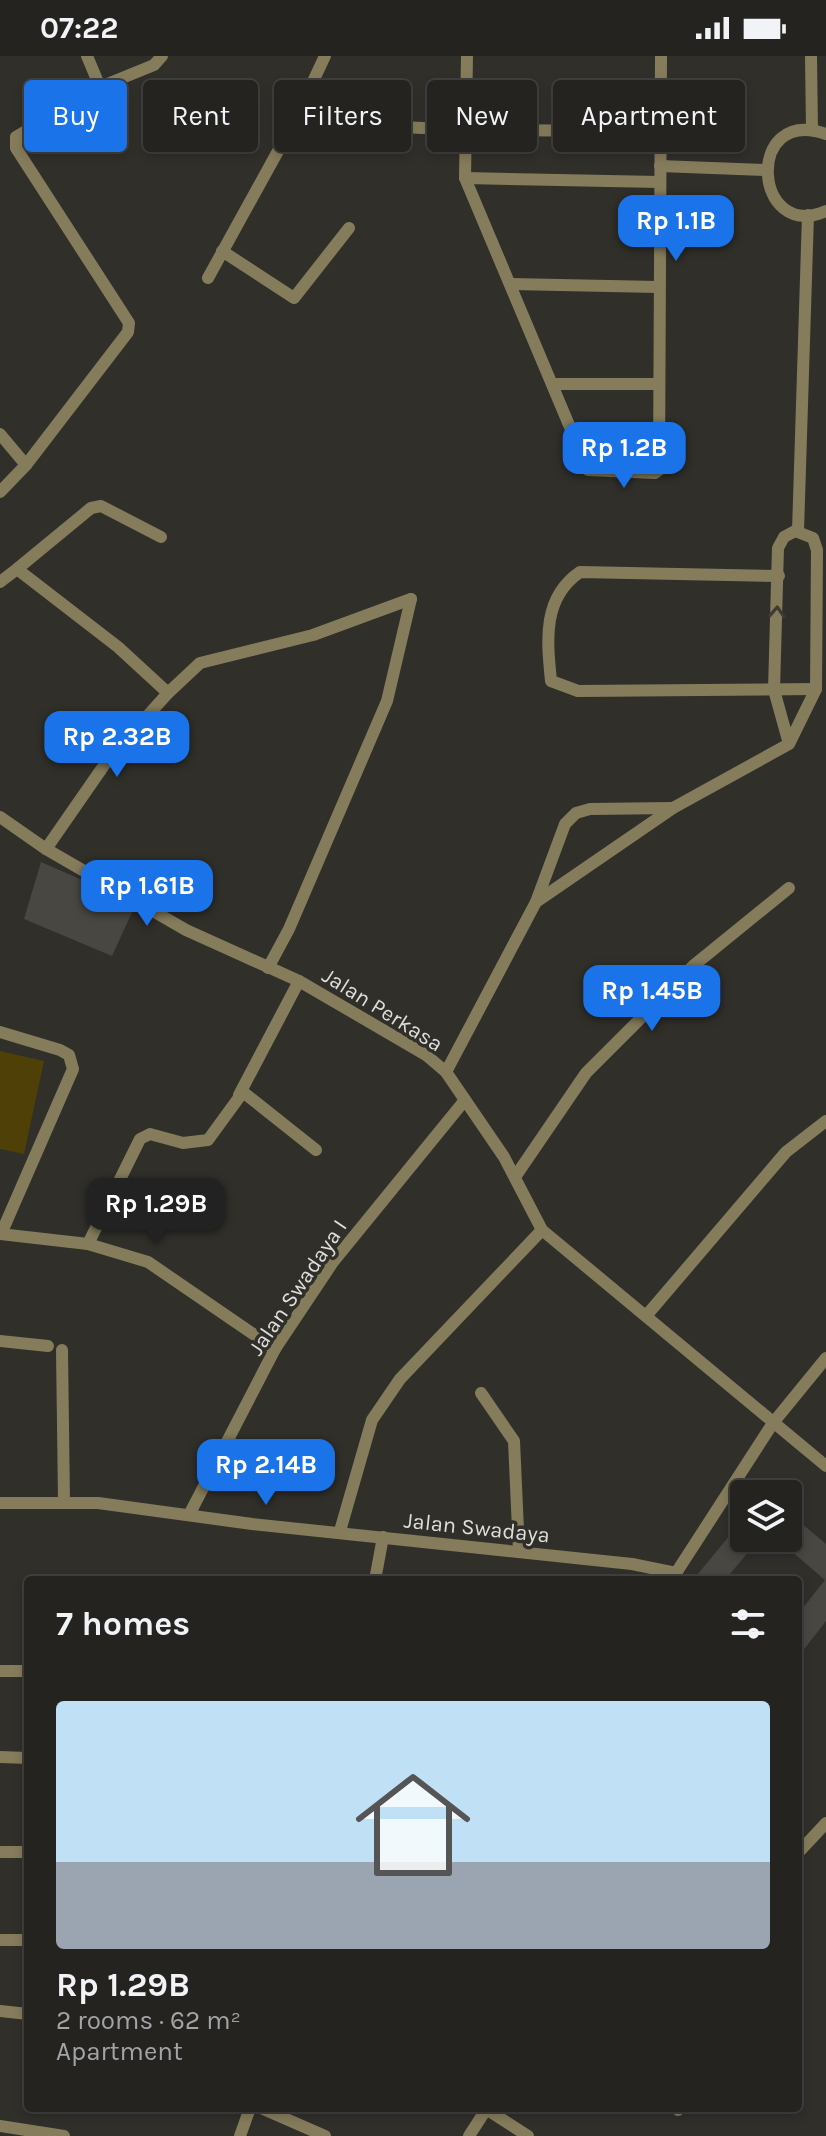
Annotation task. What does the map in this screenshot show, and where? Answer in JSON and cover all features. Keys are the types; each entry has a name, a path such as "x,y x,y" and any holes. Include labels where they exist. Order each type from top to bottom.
{"street":[{"path":"87,56 97,80"},
{"path":"117,80 154,65 162,56"},
{"path":"314,80 325,56"},
{"path":"467,56 467,80"},
{"path":"661,56 661,80"},
{"path":"811,56 812,130"},
{"path":"826,134 812,130 790,134 773,149 766,170 773,196 782,206 808,215 826,211"},
{"path":"0,492 26,465 128,332 127,316 15,142 16,137 24,132"},
{"path":"208,278 277,152"},
{"path":"466,152 465,178 590,472 655,473 659,470 660,152"},
{"path":"660,166 766,170"},
{"path":"465,178 659,182"},
{"path":"798,531 808,215"},
{"path":"222,251 294,298 349,228"},
{"path":"511,284 658,287"},
{"path":"553,384 657,384"},
{"path":"0,434 26,465"},
{"path":"0,582 91,508 101,506 161,537"},
{"path":"536,902 673,808 789,744 816,689 817,550 813,538 798,531 789,533 780,542 774,690 789,744"},
{"path":"17,569 118,647 168,693"},
{"path":"779,576 580,572 558,595 546,630 551,681 560,687 578,691 816,689"},
{"path":"46,849 107,761 168,693 200,663 313,635 411,599 387,701 289,929 268,968"},
{"path":"446,1072 536,902 565,824 576,813 590,809 673,808"},
{"name":"Jalan Perkasa","path":"0,817 46,849 186,930 299,981 395,1035 446,1072 515,1177 542,1230 826,1466"},
{"path":"515,1177 586,1073 693,966 789,888"},
{"path":"88,1244 140,1139 150,1134 183,1143 208,1140 237,1098 299,981"},
{"path":"0,1032 60,1050 69,1055 73,1069 0,1234 88,1244 148,1262 168,1272 275,1349"},
{"path":"237,1098 243,1092 316,1150"},
{"name":"Jalan Swadaya I","path":"189,1515 275,1349 333,1262 465,1100"},
{"path":"646,1316 786,1152 826,1121"},
{"path":"340,1531 372,1420 400,1379 542,1230"},
{"path":"0,1341 48,1346"},
{"path":"62,1350 64,1501"},
{"path":"773,1423 826,1358"},
{"path":"481,1393 514,1441 519,1552"},
{"name":"Jalan Swadaya","path":"0,1503 64,1501 632,1564 676,1573 773,1423"},
{"path":"376,1576 383,1537"},
{"path":"0,1671 24,1671"},
{"path":"0,1757 24,1758"},
{"path":"802,1849 826,1823"},
{"path":"0,1852 24,1852"},
{"path":"0,1940 24,1940"},
{"path":"0,2011 24,2014"},
{"path":"240,2136 249,2112"},
{"path":"270,2112 325,2136"},
{"path":"469,2136 484,2112"},
{"path":"493,2112 528,2136"},
{"path":"0,2126 64,2136"}],"shaded area":[{"path":"0,1051 44,1061 24,1154 0,1149"}],"building":[{"path":"41,862 80,879 133,910 112,956 24,919"},
{"path":"802,1524 826,1544 826,1621 802,1652 802,1609 825,1580 792,1552 802,1552"},
{"path":"730,1535 730,1552 748,1552 728,1576 696,1576"}]}
